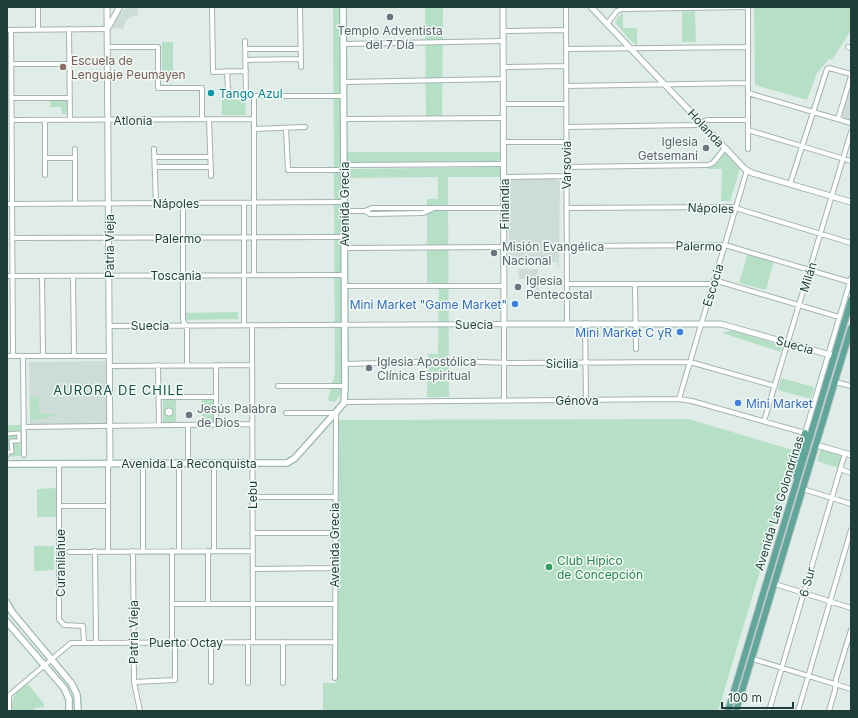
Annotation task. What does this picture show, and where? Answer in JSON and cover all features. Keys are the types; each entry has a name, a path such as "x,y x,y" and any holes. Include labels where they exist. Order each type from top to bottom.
{"main road":[{"name":"Avenida Grecia","path":"343,7 345,402"},
{"name":"Avenida Las Golondrinas","path":"728,711 795,488 831,355 851,300"},
{"name":"Avenida Las Golondrinas","path":"736,711 851,328"},
{"path":"840,367 831,355 844,351"},
{"name":"Avenida La Reconquista","path":"7,464 287,463 293,460 345,402"},
{"path":"795,488 798,461 805,433"},
{"path":"7,603 12,612 74,688 78,698 78,711"},
{"path":"7,622 66,691 69,699 69,711"},
{"path":"747,649 752,659"}],"street":[{"path":"38,7 38,30"},
{"path":"108,7 114,9 120,8"},
{"name":"Patria Vieja","path":"108,7 110,464"},
{"path":"212,7 213,72 246,71"},
{"path":"300,7 301,67"},
{"name":"Finlandia","path":"503,7 504,400"},
{"name":"Varsovia","path":"566,7 567,324"},
{"name":"Holanda","path":"591,7 747,170 851,202"},
{"path":"607,24 620,9 746,7 748,47 748,149"},
{"name":"Patria Vieja","path":"108,29 112,18 120,8"},
{"path":"69,29 70,120"},
{"path":"13,356 12,204 9,136 12,120 10,101 11,64 9,30 108,29"},
{"path":"503,31 566,30"},
{"path":"245,41 246,96 344,96"},
{"path":"343,44 503,41"},
{"path":"108,47 158,47 158,88 202,88 202,119"},
{"path":"566,48 748,47"},
{"path":"246,49 300,49"},
{"path":"246,60 301,60"},
{"path":"11,64 70,64"},
{"path":"503,67 566,66"},
{"path":"790,184 828,68 851,75 838,119"},
{"path":"227,71 228,90"},
{"path":"344,82 503,79"},
{"path":"566,86 656,86 664,84 748,83"},
{"path":"748,93 851,123"},
{"path":"254,96 254,275"},
{"path":"10,101 70,98"},
{"path":"503,104 566,104"},
{"path":"344,119 503,118"},
{"path":"209,119 211,176"},
{"name":"Atlonia","path":"12,120 254,119"},
{"path":"45,120 45,176"},
{"path":"566,127 702,124 708,120 748,120"},
{"path":"254,129 286,129 305,127"},
{"path":"286,129 287,168 289,170 344,167 503,164"},
{"path":"748,130 851,161"},
{"name":"Milán","path":"764,421 851,132"},
{"path":"503,142 566,142"},
{"path":"566,166 708,165 713,163 725,148"},
{"path":"74,203 75,149"},
{"path":"154,149 156,167 156,203"},
{"path":"155,157 210,157"},
{"path":"45,158 75,158"},
{"path":"156,167 211,167"},
{"name":"Escocia","path":"679,399 747,170"},
{"path":"504,177 566,176"},
{"path":"244,202 244,324"},
{"name":"Nápoles","path":"7,204 344,202"},
{"path":"183,203 183,275 185,325 187,329 187,365"},
{"path":"344,211 365,211 372,208 504,208"},
{"name":"Nápoles","path":"566,208 736,208 851,242"},
{"name":"Palermo","path":"12,238 344,237"},
{"name":"Palermo","path":"566,246 725,245 850,280"},
{"path":"345,248 504,247"},
{"name":"Toscania","path":"7,276 345,275"},
{"path":"42,276 43,356"},
{"path":"73,276 74,356"},
{"name":"Avenida Las Golondrinas","path":"805,433 831,355 839,317 850,280"},
{"path":"566,284 714,282 839,317"},
{"path":"635,284 636,349"},
{"path":"345,286 504,286"},
{"path":"585,323 586,400"},
{"name":"Suecia","path":"110,326 244,324 702,323 729,325 831,355"},
{"name":"Lebu","path":"252,324 253,642"},
{"path":"7,356 110,356"},
{"path":"23,356 24,455"},
{"name":"Sicilia","path":"345,364 448,361 586,363 690,362 775,386"},
{"path":"110,366 252,364"},
{"path":"158,365 159,426"},
{"path":"216,365 216,425"},
{"path":"835,382 851,386"},
{"path":"278,386 345,386"},
{"path":"159,398 216,397"},
{"name":"Génova","path":"345,402 679,399 692,401 805,433"},
{"path":"286,413 336,412"},
{"name":"Avenida Grecia","path":"335,678 334,497 336,412"},
{"path":"24,427 252,424"},
{"path":"188,425 188,463"},
{"path":"7,434 18,433 19,441 11,441 12,452 8,452 7,456"},
{"path":"816,445 849,453"},
{"name":"6 Sur","path":"769,711 840,469 849,453"},
{"path":"179,463 179,551"},
{"path":"214,463 214,551"},
{"name":"Curanilahue","path":"59,464 59,619 65,626 83,626 84,642"},
{"path":"108,551 108,468 110,464"},
{"path":"143,464 143,551"},
{"path":"840,469 851,473"},
{"path":"803,489 851,504"},
{"path":"252,497 334,497"},
{"path":"60,506 108,506"},
{"path":"798,711 851,530"},
{"path":"253,533 334,533"},
{"name":"Patria Vieja","path":"133,551 134,682 140,711"},
{"path":"134,682 175,680 172,604 172,551"},
{"path":"208,551 208,604"},
{"path":"69,552 253,551"},
{"path":"95,552 96,642"},
{"path":"253,568 334,568"},
{"path":"775,584 851,608"},
{"path":"172,604 334,604"},
{"path":"829,711 835,684 851,630"},
{"path":"211,682 212,642"},
{"path":"248,642 248,683"},
{"path":"283,642 283,682"},
{"name":"Puerto Octay","path":"8,709 8,696 69,643 334,642"},
{"path":"752,659 851,689"}],"shaded area":[{"path":"128,7 138,7 138,15 130,17 126,21 123,29 111,28 117,15"},
{"path":"849,89 851,90 851,120 841,117"},
{"path":"557,179 560,181 559,266 557,266 557,262 529,262 529,266 509,266 509,180"},
{"path":"518,269 538,269 539,292 531,292 531,279 519,279"},
{"path":"109,361 109,424 30,426 29,362"}],"green space":[{"path":"333,7 339,7 342,377 340,395 335,402 329,401 328,398 335,374"},
{"path":"754,7 851,7 851,30 832,60 829,59 817,73 807,100 755,85"},
{"path":"425,8 443,8 442,116 426,116"},
{"path":"695,11 696,42 682,42 682,12"},
{"path":"621,14 623,14 623,28 637,28 637,46 615,22"},
{"path":"162,42 173,42 173,79 162,79"},
{"path":"68,99 69,114 62,114 61,107 50,107 50,100"},
{"path":"222,99 245,99 246,115 222,115"},
{"path":"721,148 740,169 730,201 721,201 722,169 708,169 708,163"},
{"path":"347,152 501,152 500,158 496,162 352,162 347,160"},
{"path":"501,167 501,177 448,177 449,397 427,397 428,354 438,354 439,283 427,282 427,199 438,199 438,177 350,178 350,169"},
{"path":"748,253 774,261 766,290 739,283"},
{"path":"238,312 238,319 185,320 185,313"},
{"path":"732,330 782,346 781,352 722,333"},
{"path":"781,378 814,387 811,399 778,390"},
{"path":"30,397 39,397 39,412 42,412 42,414 54,414 54,416 30,421"},
{"path":"163,399 176,399 176,423 163,423"},
{"path":"202,399 215,400 214,422 202,422"},
{"name":"Club Hípico de Concepción","path":"689,419 796,451 718,711 323,711 323,683 337,683 336,420"},
{"path":"7,425 21,425 20,456 7,457"},
{"path":"821,449 842,456 838,468 817,461"},
{"path":"57,488 58,517 37,517 37,489"},
{"path":"34,546 54,546 54,570 34,571"},
{"path":"28,684 44,704 44,707 34,708 34,711 12,711 15,695"}],"place":[{"name":"Templo Adventista del 7 Día","path":"390,17"},
{"name":"Escuela de Lenguaje Peumayen","path":"63,67"},
{"name":"Tango Azul","path":"211,93"},
{"name":"Iglesia Getsemaní","path":"706,148"},
{"name":"Misión Evangélica Nacional","path":"494,253"},
{"name":"Iglesia Pentecostal","path":"518,287"},
{"name":"Mini Market \"Game Market\"","path":"515,304"},
{"name":"Mini Market C yR","path":"680,332"},
{"name":"Iglesia Apostólica Clínica Espiritual","path":"369,368"},
{"name":"Mini Market","path":"738,403"},
{"name":"Jesús Palabra de Dios","path":"189,415"},
{"name":"Club Hípico de Concepción","path":"549,567"}],"district":[{"name":"AURORA DE CHILE","path":"119,390"}]}
